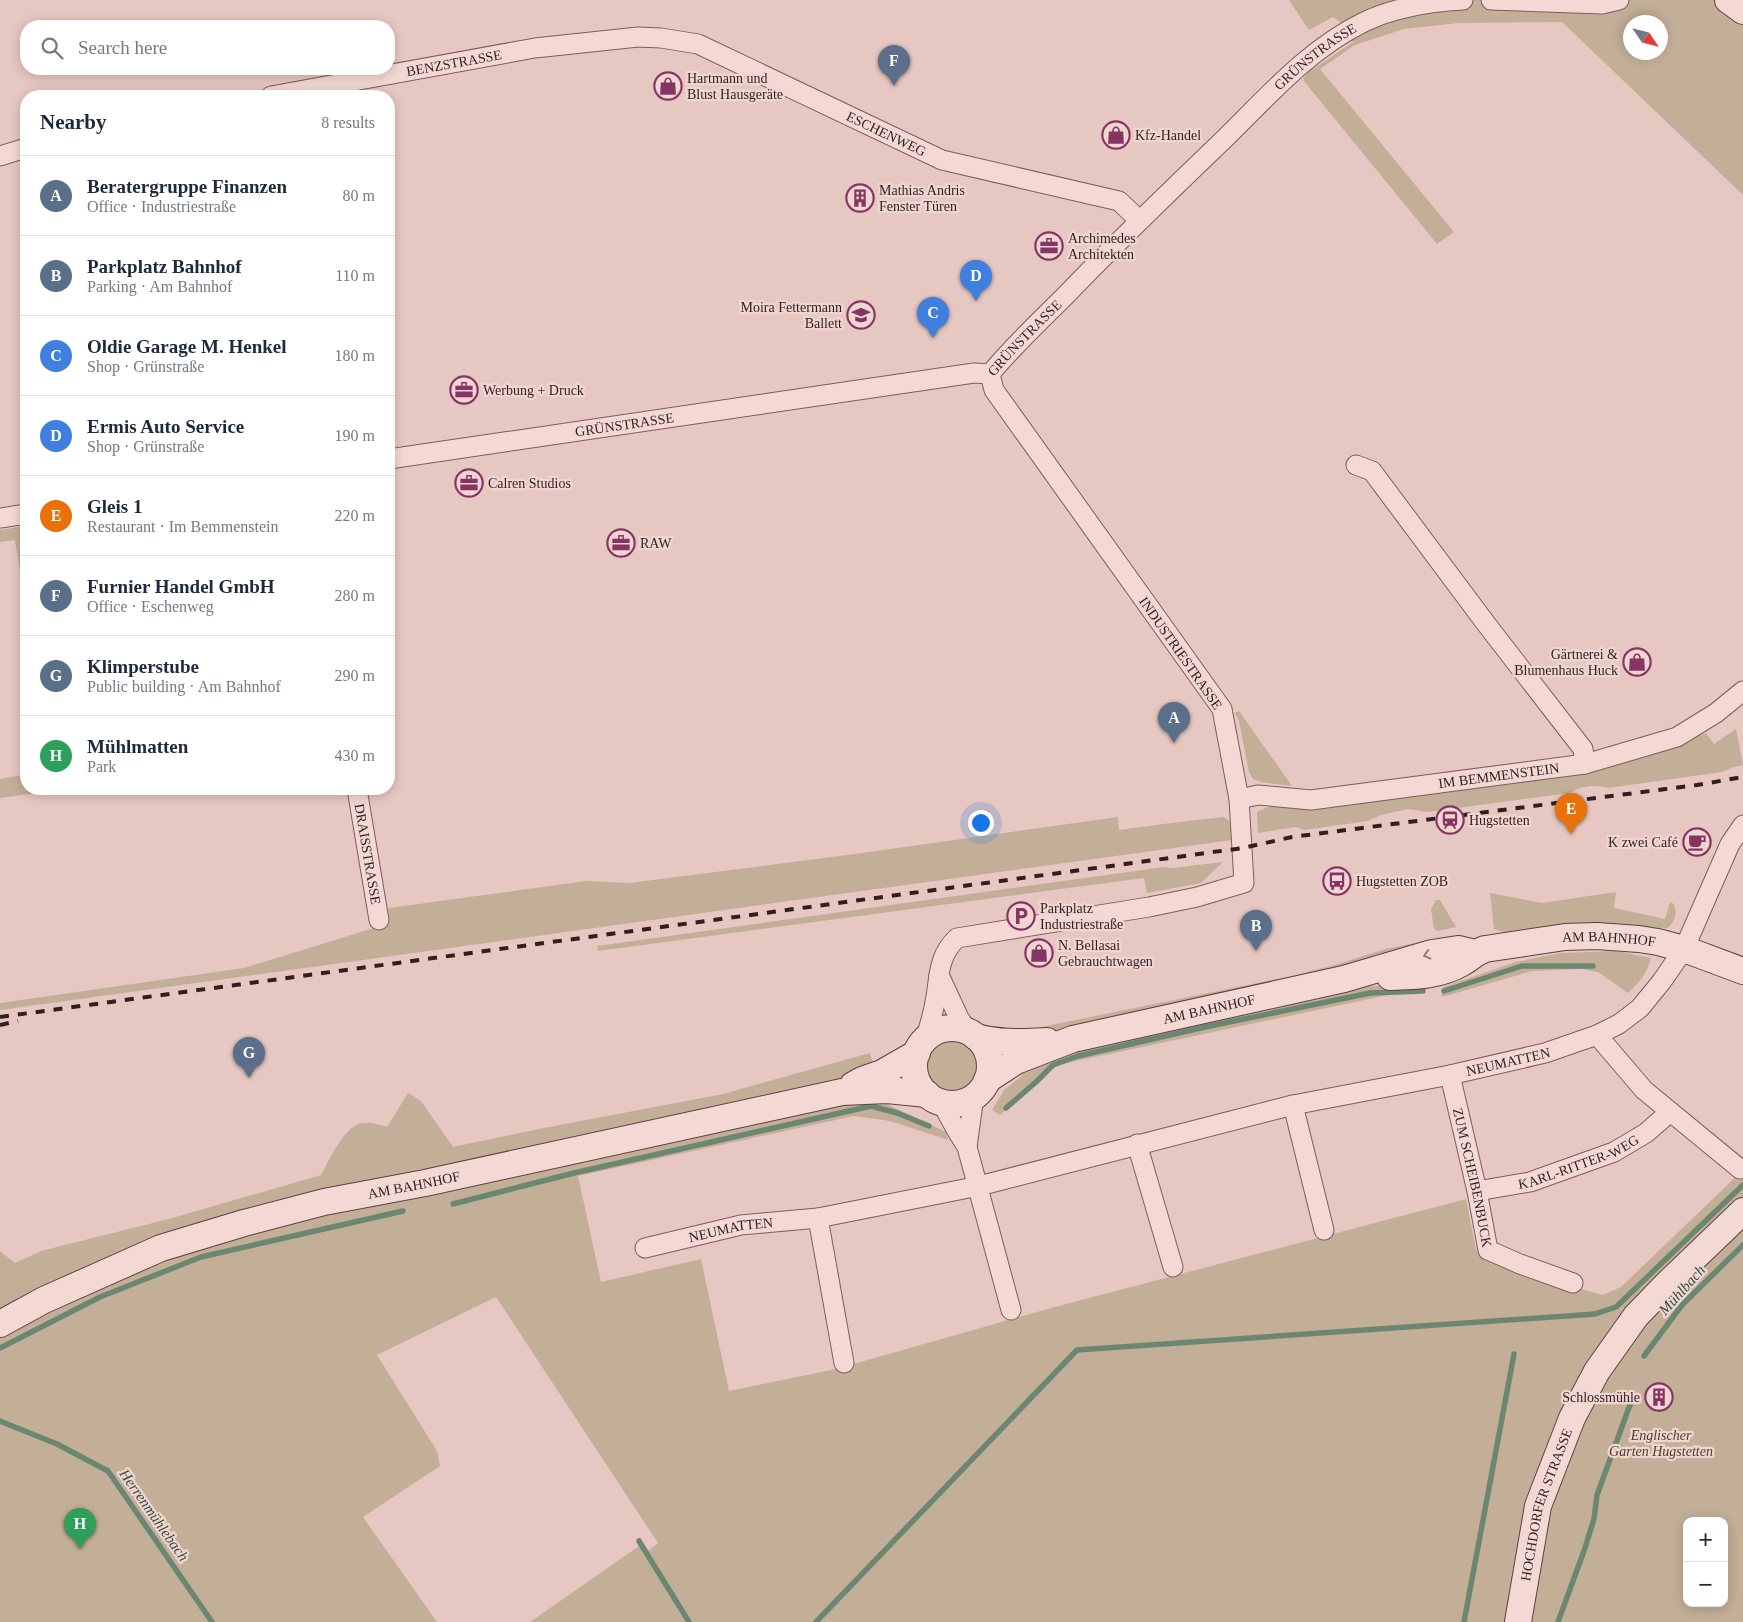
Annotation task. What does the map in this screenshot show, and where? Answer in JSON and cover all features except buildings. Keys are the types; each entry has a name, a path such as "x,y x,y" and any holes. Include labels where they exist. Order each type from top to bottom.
{"main road":[{"path":"1728,0 1743,11"},
{"name":"AM BAHNHOF","path":"842,1092 862,1080 882,1073 921,1047 935,1032 944,1029 958,1029 994,1042 1011,1043 1073,1039 1344,979 1436,973 1462,964 1475,952 1533,941 1564,937 1597,936 1639,939 1684,949 1743,971"},
{"path":"972,1034 984,1046 990,1067 980,1088"},
{"name":"AM BAHNHOF","path":"0,1324 44,1300 160,1248 244,1223 324,1202 425,1183 842,1092 887,1090 955,1103 962,1102 1016,1062 1073,1039"},
{"path":"921,1047 915,1061 915,1072 920,1085 934,1098"},
{"name":"HOCHDORFER STRASSE","path":"1518,1622 1538,1506 1572,1418 1592,1379 1636,1316 1743,1211"}],"street":[{"name":"GRÜNSTRASSE","path":"395,458 974,373 990,374 1139,220 1299,65 1332,40 1365,21 1402,8 1442,1 1463,0"},
{"path":"1491,0 1561,1 1602,4 1619,0"},
{"name":"ESCHENWEG","path":"638,37 661,38 698,44 942,160 1119,201 1139,220"},
{"name":"BENZSTRASSE","path":"395,73 535,48 638,37"},
{"name":"BENZSTRASSE","path":"303,90 386,75"},
{"path":"0,156 20,150"},
{"name":"INDUSTRIESTRASSE","path":"921,1047 931,1023 941,962 947,947 956,938 1149,907 1196,897 1244,883 1239,799 1222,709 994,390 990,374"},
{"path":"1356,466 1372,471 1493,633 1583,749 1585,764"},
{"path":"0,518 20,515"},
{"name":"IM BEMMENSTEIN","path":"1239,799 1258,795 1311,800 1585,764 1677,737 1716,713 1743,691"},
{"name":"DRAISSTRASSE","path":"358,795 379,920"},
{"path":"1684,949 1730,844 1743,825"},
{"name":"NEUMATTEN","path":"645,1248 741,1225 818,1218 979,1186 1293,1105 1450,1076 1545,1053 1597,1035 1619,1024 1640,1008 1684,949"},
{"path":"939,975 959,1018 972,1034"},
{"path":"1597,1035 1644,1090 1740,1169"},
{"name":"ZUM SCHEIBENBUCK","path":"1450,1076 1477,1191 1488,1250 1573,1283"},
{"path":"968,1147 980,1088"},
{"path":"934,1098 968,1147 1011,1310"},
{"path":"1293,1105 1324,1230"},
{"name":"KARL-RITTER-WEG","path":"1477,1191 1530,1182 1614,1152 1646,1133 1670,1112"},
{"path":"1137,1144 1173,1267"},
{"path":"818,1218 844,1363"}],"green space":[{"path":"1289,0 1743,0 1743,195 1562,22 1459,23 1404,29 1355,45 1320,69 1454,232 1437,244 1303,80 1307,73 1353,42 1342,24 1333,17 1309,30"},
{"path":"20,527 20,572 15,540 0,542 0,530"},
{"path":"1239,711 1292,786 1261,782 1253,779 1249,772 1239,721 1235,713"},
{"path":"1736,729 1743,765 1722,772 1608,788 1588,786 1569,793 1428,812 1408,809 1381,815 1368,821 1304,830 1296,827 1258,833 1257,812 1268,807 1289,807 1600,768 1642,758 1706,733 1714,744"},
{"path":"20,775 20,795 22,795 0,798 0,779"},
{"path":"1118,817 1119,830 1224,817 1232,823 1232,840 0,1010 0,1003 244,968 377,927 389,908 586,881 630,883"},
{"path":"1223,862 1201,883 1147,893 1144,878 598,951 597,946 1164,867 1172,868"},
{"path":"1616,892 1614,908 1665,919 1670,902 1674,904 1675,908 1676,914 1674,919 1668,928 1507,933 1494,929 1490,893 1542,903"},
{"path":"1436,900 1440,900 1456,927 1438,931 1434,929 1431,909"},
{"path":"1420,942 1425,949 1057,1034 1017,1032 1291,976 1385,949"},
{"path":"1616,951 1651,958 1642,977 1628,993 1598,972 1580,969 1532,971 1442,997 1441,990 1443,987 1516,962 1560,953"},
{"path":"1418,983 1432,984 1423,992 1393,994 1057,1065 1000,1115 992,1110 1004,1090 1022,1076 1022,1066 1070,1049 1360,987"},
{"path":"951,1038 962,1040 975,1051 980,1067 978,1078 967,1091 951,1096 940,1094 927,1083 922,1067 924,1056 935,1043"},
{"name":"Englischer Garten Hugstetten","path":"870,1053 881,1096 885,1103 946,1132 948,1140 890,1121 854,1116 578,1176 601,1282 701,1259 729,1391 836,1369 1051,1308 1466,1199 1476,1250 1564,1284 1603,1295 1621,1287 1743,1170 1743,1622 530,1622 642,1544 648,1551 658,1543 496,1297 377,1355 437,1451 440,1466 363,1517 437,1622 0,1622 0,1251 15,1263 41,1251 169,1219 321,1175 345,1134 356,1125 363,1123 387,1127 408,1093 421,1101 453,1147 723,1094"}],"waterway":[{"path":"1444,991 1522,966 1593,966"},
{"path":"1006,1108 1053,1065 1078,1056 1205,1027 1370,993 1423,991"},
{"path":"453,1204 574,1173 871,1106 897,1113 929,1126"},
{"path":"816,1622 1077,1350 1595,1314 1616,1307 1743,1185"},
{"path":"0,1348 100,1297 201,1257 403,1211"},
{"name":"Mühlbach","path":"1644,1356 1682,1305 1743,1245"},
{"path":"1464,1622 1514,1354"},
{"path":"1558,1622 1594,1519 1597,1495 1631,1402"},
{"name":"Herrenmühlebach","path":"0,1421 57,1444 108,1471 212,1622"},
{"path":"639,1541 689,1622"}],"railway":[{"path":"0,1017 1243,848 1292,837 1697,785 1743,777"},
{"path":"0,1025 18,1021"}],"place":[{"name":"Hartmann und Blust Hausgeräte","path":"668,86"},
{"name":"Furnier Handel GmbH","path":"894,86"},
{"name":"Kfz-Handel","path":"1116,135"},
{"name":"Mathias Andris Fenster Türen","path":"860,198"},
{"name":"Archimedes Architekten","path":"1049,246"},
{"name":"Ermis Auto Service","path":"976,301"},
{"name":"Moira Fettermann Ballett","path":"861,315"},
{"name":"Oldie Garage M. Henkel","path":"933,338"},
{"name":"Werbung + Druck","path":"464,390"},
{"name":"Calren Studios","path":"469,483"},
{"name":"RAW","path":"621,543"},
{"name":"Gärtnerei & Blumenhaus Huck","path":"1637,662"},
{"name":"Beratergruppe Finanzen","path":"1174,743"},
{"name":"Hugstetten","path":"1450,820"},
{"name":"Gleis 1","path":"1571,834"},
{"name":"K zwei Café","path":"1697,842"},
{"name":"Hugstetten ZOB","path":"1337,881"},
{"name":"Parkplatz Industriestraße","path":"1021,916"},
{"name":"Parkplatz Bahnhof","path":"1256,951"},
{"name":"N. Bellasai Gebrauchtwagen","path":"1039,953"},
{"name":"Klimperstube","path":"249,1078"},
{"name":"Schlossmühle","path":"1659,1397"},
{"name":"Mühlmatten","path":"80,1549"}]}
